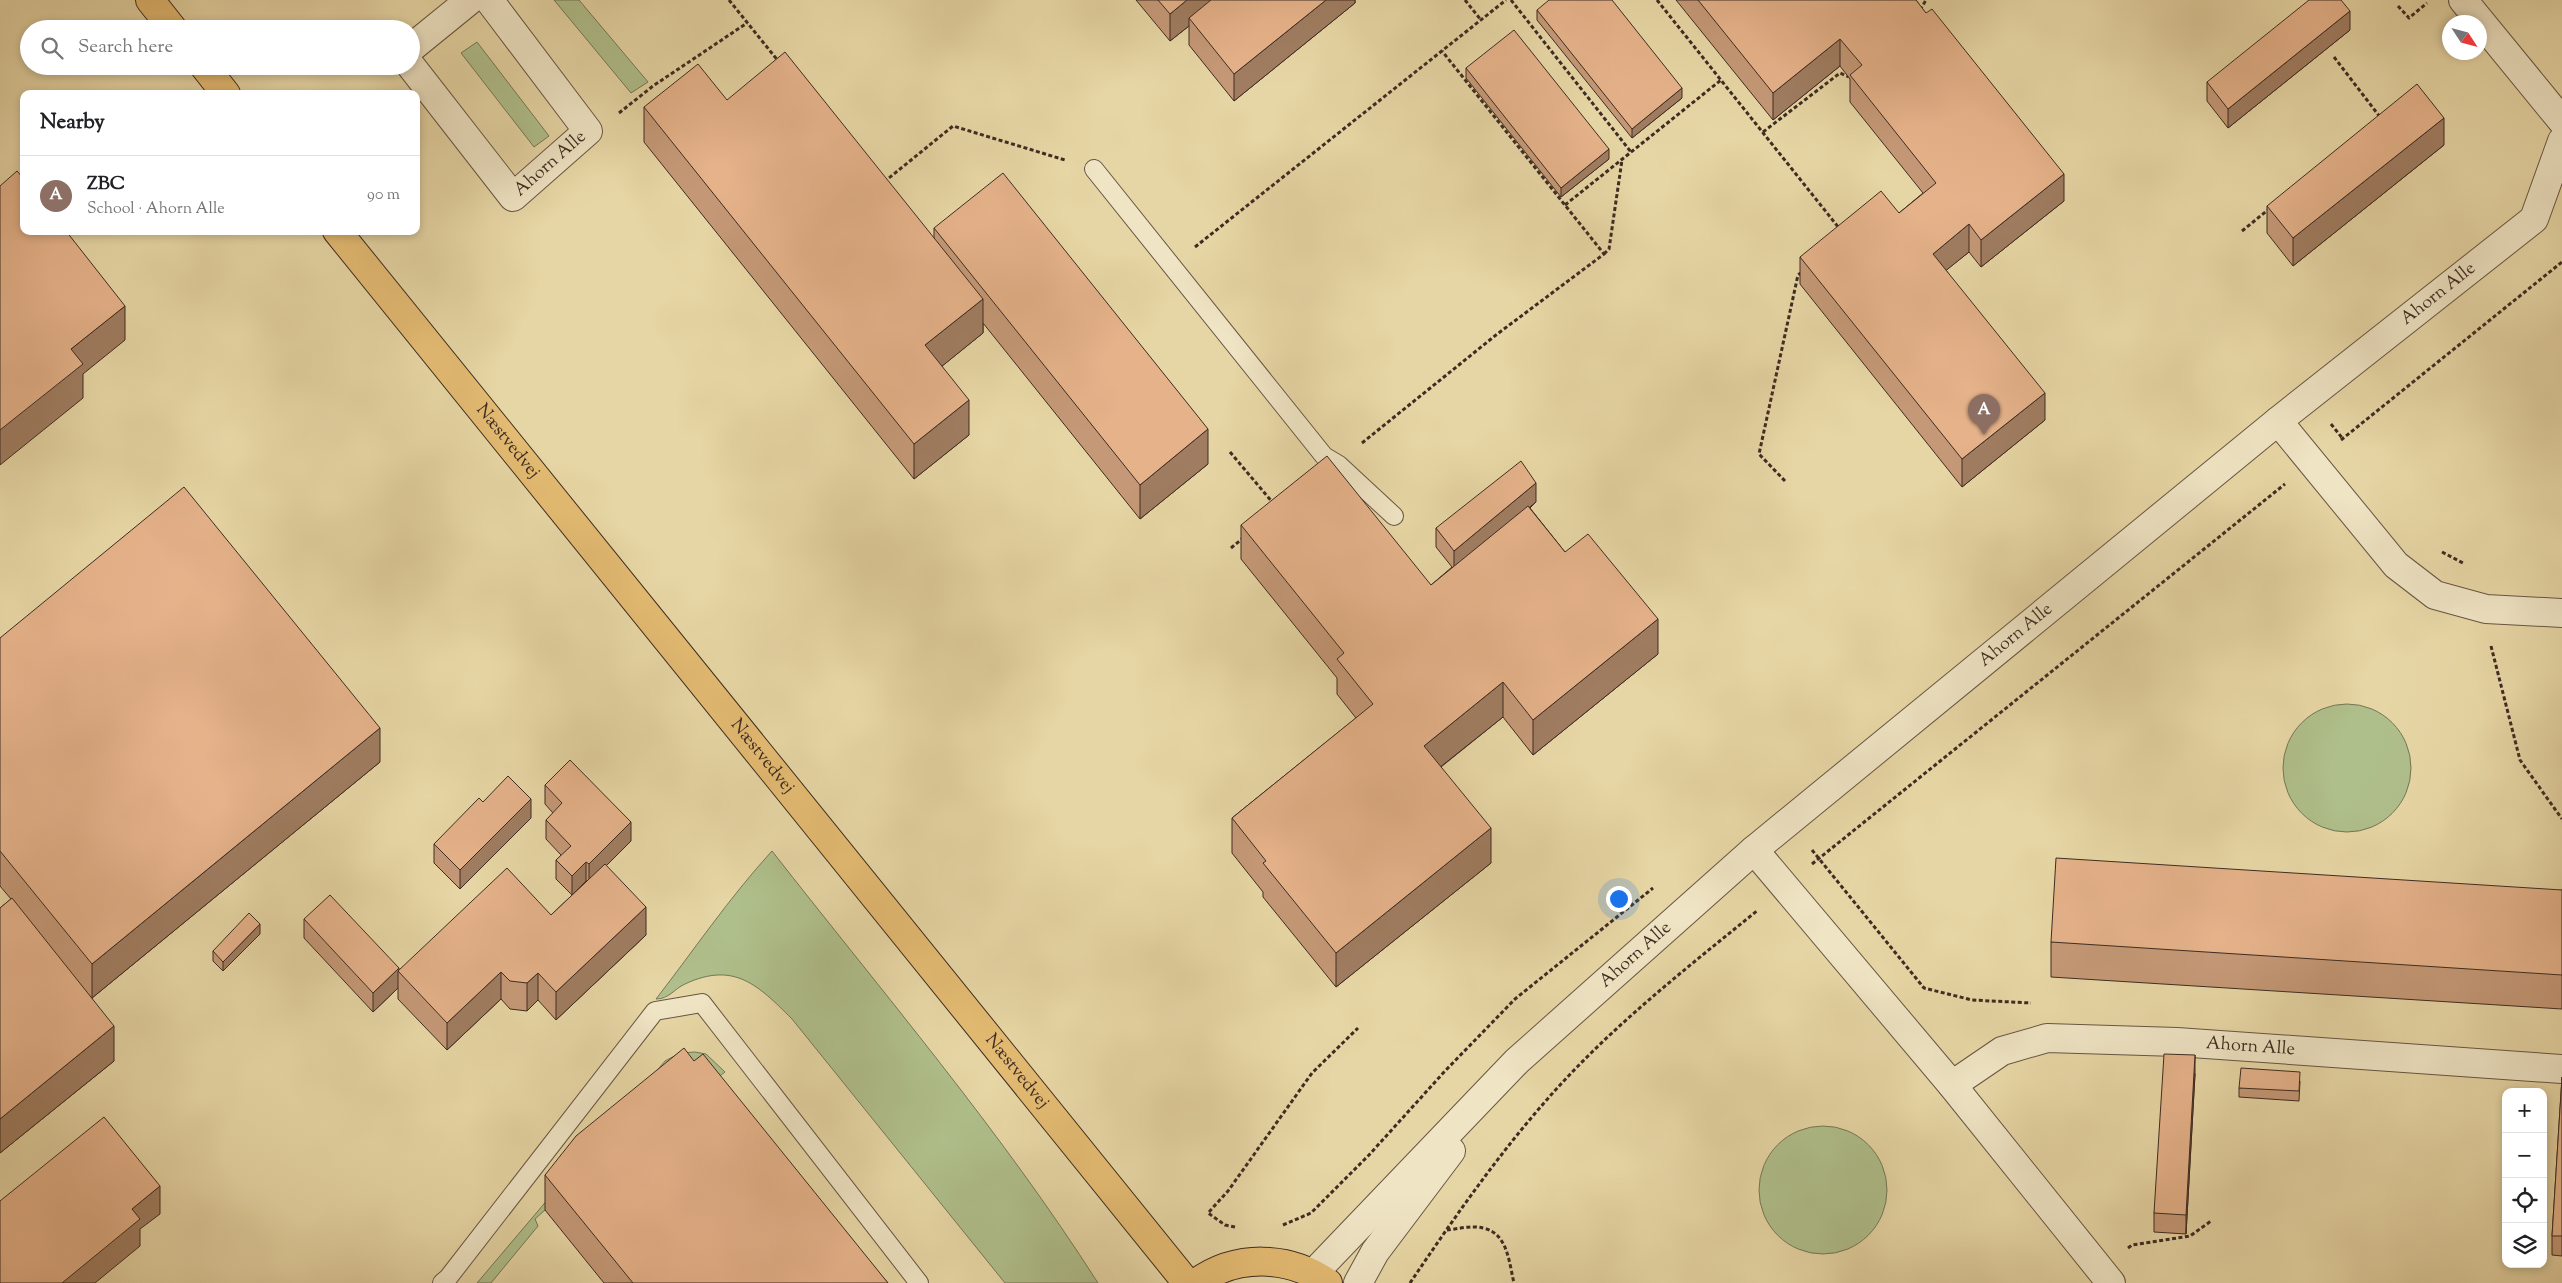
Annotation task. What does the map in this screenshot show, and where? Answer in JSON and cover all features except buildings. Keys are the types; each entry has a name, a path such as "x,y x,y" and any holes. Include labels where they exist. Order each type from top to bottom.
{"main road":[{"path":"150,0 166,20"},
{"path":"211,75 223,90"},
{"name":"Næstvedvej","path":"340,235 1187,1283"},
{"path":"1196,1283 1223,1268 1240,1263 1259,1261 1287,1264 1320,1278"}],"street":[{"path":"420,41 470,0"},
{"name":"Ahorn Alle","path":"417,75 513,196 588,131 489,0"},
{"path":"2463,0 2562,121"},
{"name":"Ahorn Alle","path":"1320,1278 1517,1061 1754,850 2278,421 2534,219 2562,141"},
{"path":"2278,421 2396,565 2435,595 2480,607 2562,613"},
{"path":"1754,850 1952,1085 2105,1276"},
{"name":"Ahorn Alle","path":"1952,1085 2002,1051 2047,1038 2177,1042 2562,1069"},
{"name":"Ahorn Alle","path":"1358,1283 1375,1252 1517,1061"}],"lane":[{"path":"1094,169 1324,456 1336,464 1394,516"},
{"path":"442,1283 448,1278 655,1011 702,1003 919,1283"}],"path":[{"path":"729,0 783,67"},
{"path":"1465,0 1481,20"},
{"path":"1172,266 1506,0"},
{"path":"1511,0 1632,152"},
{"path":"1657,0 1840,230"},
{"path":"1917,16 1926,0"},
{"path":"2398,6 2409,18 2430,0"},
{"path":"588,131 610,120 653,86 747,23"},
{"path":"1442,51 1604,254"},
{"path":"2334,57 2381,118 2374,125"},
{"path":"1763,132 1840,73 1849,77"},
{"path":"1565,206 1722,80"},
{"path":"879,186 953,126 1094,169"},
{"path":"1336,464 1496,335 1609,249 1622,160"},
{"path":"2242,231 2271,207"},
{"path":"1410,1283 1446,1230 1544,1103 1630,1014 1819,858 2562,262"},
{"path":"1785,481 1759,454 1798,276 1809,267"},
{"path":"2309,397 2349,446"},
{"path":"1230,452 1278,510"},
{"path":"1231,548 1244,537"},
{"path":"2439,550 2478,570 2480,607 2520,760 2562,819"},
{"path":"1789,821 1924,988 1972,1000 2040,1004"},
{"path":"1208,1213 1228,1191 1312,1073 1358,1028"},
{"path":"2105,1276 2132,1245 2190,1236 2211,1221"},
{"path":"1446,1230 1483,1228 1500,1237 1506,1250 1514,1283"}],"green space":[{"path":"554,0 579,0 648,82 631,93"},
{"path":"477,42 549,136 534,147 461,53"},
{"path":"2347,704 2360,705 2372,709 2392,723 2406,743 2410,755 2410,781 2406,793 2392,813 2372,827 2360,831 2347,832 2334,831 2322,827 2302,813 2288,793 2284,781 2283,768 2284,755 2288,743 2302,723 2322,709 2334,705"},
{"path":"772,851 940,1063 1022,1171 1098,1283 1005,1283 792,1019 756,987 744,980 718,975 685,984 668,996 656,999 726,906"},
{"path":"695,1052 706,1054 725,1072 545,1210 535,1219 538,1226 491,1283 477,1283 665,1061 680,1053"},
{"path":"1823,1126 1836,1127 1848,1131 1868,1145 1882,1165 1886,1177 1886,1203 1882,1215 1868,1235 1848,1249 1836,1253 1823,1254 1810,1253 1798,1249 1778,1235 1764,1215 1760,1203 1759,1190 1760,1177 1764,1165 1778,1145 1798,1131 1810,1127"}],"place":[{"name":"ZBC","path":"1984,435"}]}
